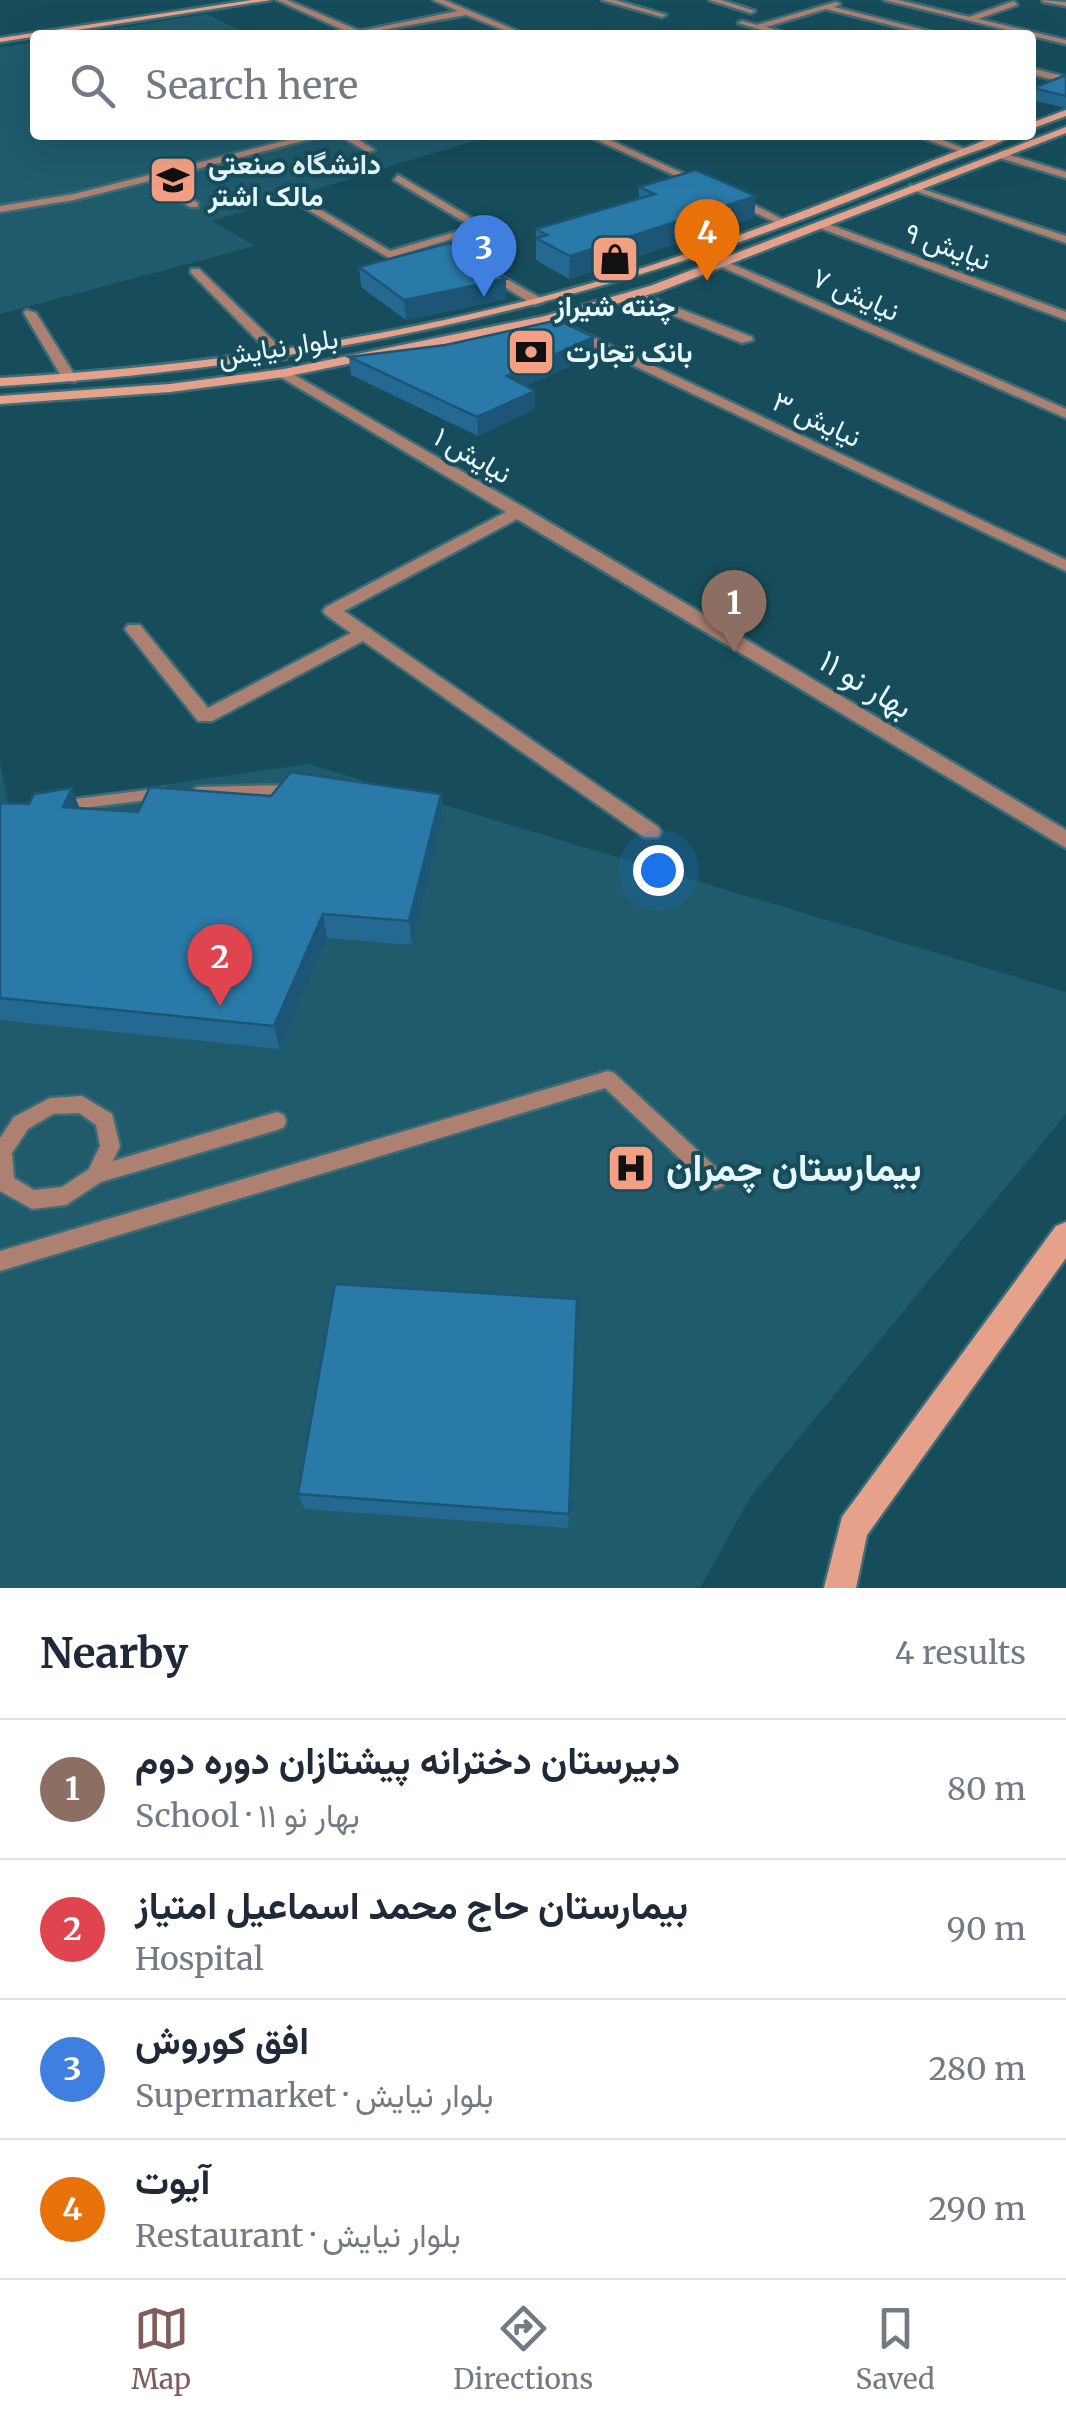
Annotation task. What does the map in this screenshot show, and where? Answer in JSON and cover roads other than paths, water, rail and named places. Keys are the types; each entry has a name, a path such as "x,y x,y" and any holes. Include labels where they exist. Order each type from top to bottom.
{"main road":[{"path":"66,30 266,0"},
{"path":"0,40 30,35"},
{"path":"1036,124 1066,114"},
{"name":"بلوار نیایش","path":"0,400 170,388 547,320 634,295 1066,130"},
{"name":"بلوار نیایش","path":"0,382 283,365 538,302 701,252 994,140"},
{"path":"840,1588 853,1528 1066,1234"}],"street":[{"path":"281,0 351,30"},
{"path":"437,0 511,30"},
{"path":"606,0 662,15"},
{"path":"713,0 751,11"},
{"path":"756,27 849,0"},
{"path":"888,0 1016,30"},
{"path":"952,30 1009,1 1028,0"},
{"path":"1046,0 1066,4"},
{"path":"638,9 654,4"},
{"path":"825,7 920,30"},
{"path":"379,30 467,12"},
{"path":"742,23 768,30"},
{"path":"906,30 912,28"},
{"path":"1036,35 1066,42"},
{"path":"1036,72 1066,80"},
{"path":"0,209 74,197 300,140"},
{"path":"353,140 370,150"},
{"path":"602,140 781,220"},
{"path":"935,140 966,150"},
{"path":"1000,155 1066,175"},
{"path":"152,178 194,206"},
{"path":"300,202 389,255 482,228 398,178"},
{"path":"914,187 1066,240"},
{"name":"نیایش ۹","path":"820,225 1062,315"},
{"path":"435,242 452,252"},
{"path":"469,262 538,302"},
{"name":"نیایش ۷","path":"721,263 1066,414"},
{"name":"نیایش ۱","path":"194,271 283,365 636,581"},
{"path":"634,295 748,340"},
{"path":"30,313 70,379"},
{"name":"نیایش ۳","path":"547,320 1066,566"},
{"path":"520,511 332,611 651,832"},
{"name":"۱۱ بهار نو","path":"636,581 1066,840"},
{"path":"134,629 205,717 364,633"}],"lane":[{"path":"34,810 142,793 292,790"},
{"path":"0,1261 608,1079 716,1180"},
{"path":"96,1175 110,1146 105,1120 82,1104 50,1106 20,1124 1,1151 5,1184 32,1200 66,1196 96,1175 277,1121"}],"place":[{"name":"دانشگاه صنعتی مالک اشتر","path":"173,180"},
{"name":"چنته شیراز","path":"615,259"},
{"name":"آیوت","path":"707,281"},
{"name":"افق کوروش","path":"484,297"},
{"name":"بانک تجارت","path":"531,352"},
{"name":"دبیرستان دخترانه پیشتازان دوره دوم","path":"734,652"},
{"name":"بیمارستان حاج محمد اسماعیل امتیاز","path":"220,1006"},
{"name":"بیمارستان چمران","path":"631,1168"}]}
